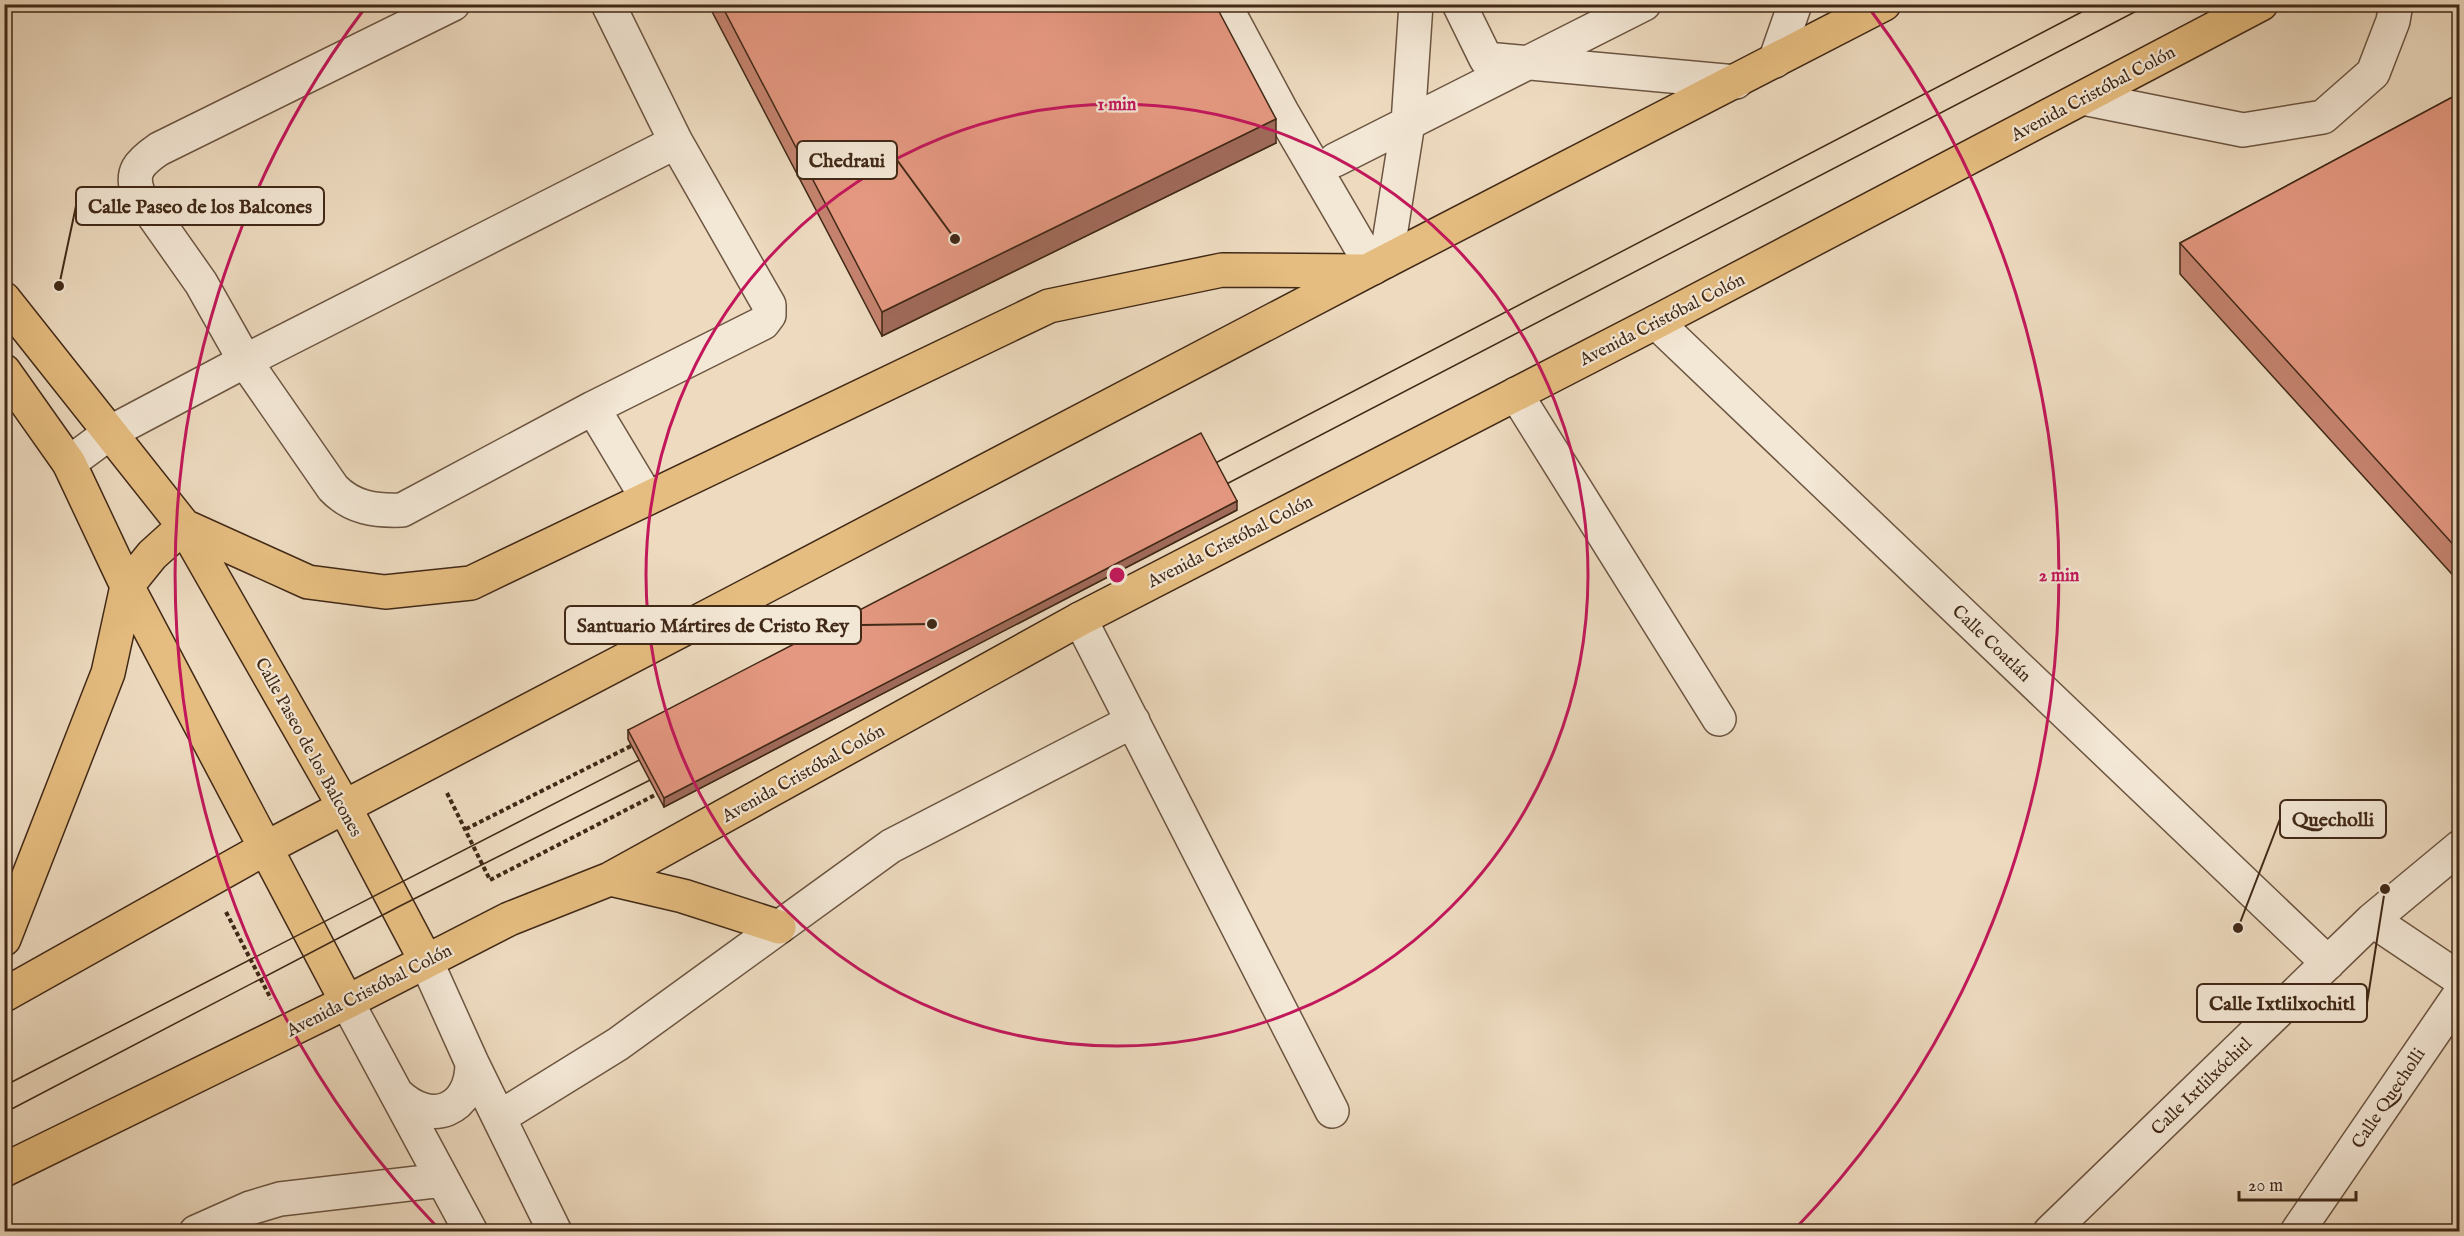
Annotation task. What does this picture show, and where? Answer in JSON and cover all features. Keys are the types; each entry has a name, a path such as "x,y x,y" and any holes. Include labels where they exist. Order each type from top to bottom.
{"main road":[{"path":"4,994 264,849 1884,4"},
{"name":"Avenida Cristóbal Colón","path":"4,1170 287,1032 509,919 610,879 1080,619 1656,322 2261,4"},
{"path":"4,939 108,673 127,586 152,555 184,525 308,582 385,592 471,583 1049,306 1222,270 1376,267"},
{"name":"Calle Paseo de los Balcones","path":"4,299 184,525 345,808 426,961"},
{"path":"4,371 69,463 127,586 264,849 347,1002"},
{"path":"610,879 683,896 779,927"}],"street":[{"path":"453,4 159,149 145,158 135,171 134,183 139,195 201,283 245,361 333,488 343,499 371,510 402,510 593,408 762,323 770,315 769,305 676,142 608,4"},
{"path":"1224,4 1282,111 1376,267"},
{"path":"1376,267 1408,123 1416,4"},
{"path":"1459,4 1486,59 1525,65 1736,82"},
{"path":"1335,160 1644,4"},
{"path":"1775,61 1795,4"},
{"path":"2083,98 2243,130 2324,117 2373,73 2393,21 2396,4"},
{"path":"69,463 111,432 245,361 676,142"},
{"name":"Calle Coatlán","path":"1656,322 2328,963"},
{"path":"1516,394 1719,719"},
{"path":"593,408 647,498"},
{"path":"1080,619 1332,1111"},
{"path":"500,1117 618,1044 891,846 1132,721"},
{"name":"Calle Ixtlilxóchitl","path":"2050,1232 2372,920 2460,847"},
{"path":"2372,920 2460,979"},
{"name":"Calle Paseo de los Balcones","path":"426,961 472,1063 555,1232"},
{"name":"Calle Quecholli","path":"2297,1232 2460,994"},
{"path":"347,1002 471,1232"},
{"path":"397,1094 409,1106 424,1112 440,1112 455,1106 466,1094 472,1079 472,1063"},
{"path":"196,1232 250,1208 280,1199 443,1180"}],"path":[{"path":"466,829 631,746"},
{"path":"431,763 509,919"},
{"path":"490,880 657,794"},
{"path":"209,879 287,1032"}],"building":[{"path":"721,4 1215,4 1276,119 882,312"},
{"path":"2460,93 2460,552 2180,243"},
{"path":"1201,433 1237,501 664,798 628,730"}],"tram line":[{"path":"1202,470 2097,4"},
{"path":"1213,491 2150,4"},
{"path":"4,1086 653,753"},
{"path":"4,1113 398,907 666,772"}],"place":[{"name":"Chedraui","path":"955,239"},
{"name":"Calle Paseo de los Balcones","path":"59,286"},
{"name":"Santuario Mártires de Cristo Rey","path":"932,624"},
{"name":"Calle Ixtlilxochitl","path":"2385,889"},
{"name":"Quecholli","path":"2238,928"}]}
